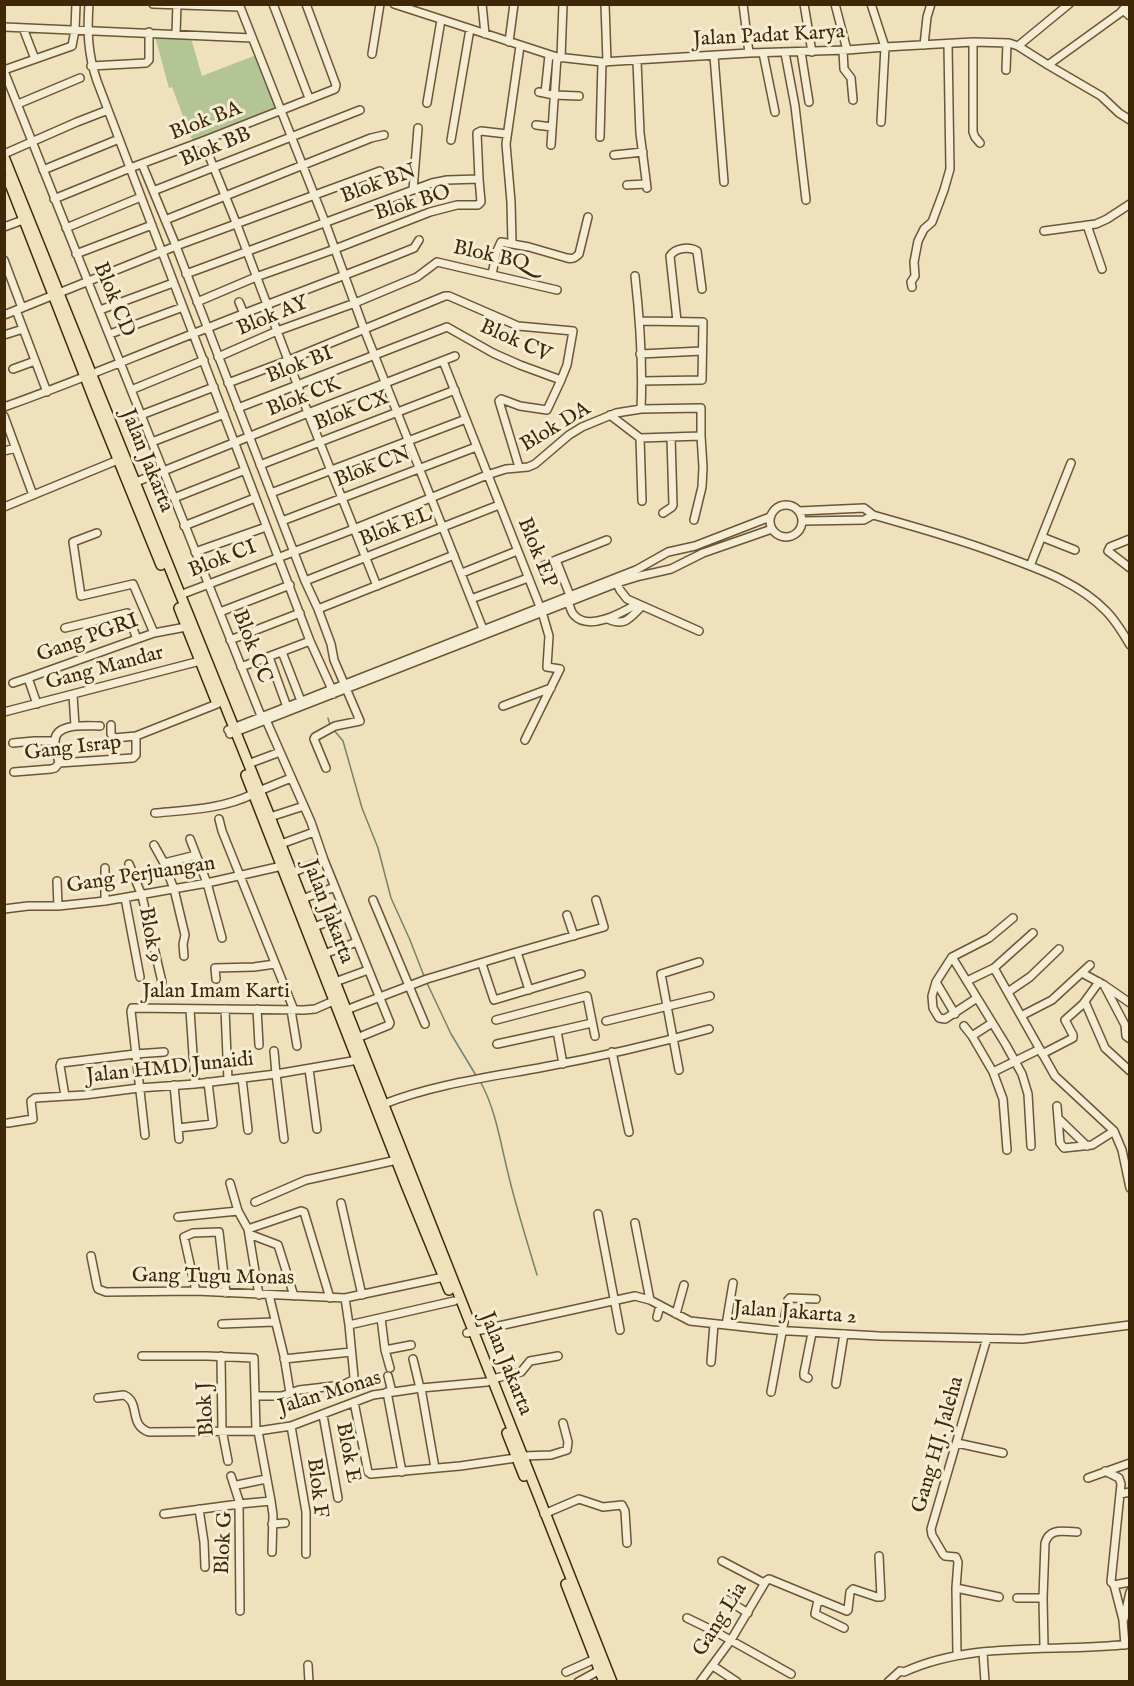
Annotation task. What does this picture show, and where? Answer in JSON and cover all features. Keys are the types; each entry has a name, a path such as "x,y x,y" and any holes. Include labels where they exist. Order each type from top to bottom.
{"main road":[{"name":"Jalan Jakarta","path":"4,155 57,295 256,793 282,866 337,1000 397,1160 470,1332 593,1645 612,1682"},
{"name":"Jalan Jakarta","path":"4,171 57,295"},
{"name":"Jalan Jakarta","path":"89,376 118,460 132,484"},
{"name":"Jalan Jakarta","path":"177,596 186,627 217,704 248,764 256,793 281,844 324,954 334,982 337,1000 346,1010 384,1104 444,1276 470,1332"},
{"name":"Jalan Jakarta","path":"593,1645 595,1659 604,1682"}],"street":[{"path":"76,4 81,30 98,85 119,139 153,191 165,220 172,283 183,307 218,357 282,521 290,585 310,641 360,721 330,729 317,735 314,739 326,768"},
{"path":"4,70 69,48 81,30 89,4"},
{"path":"153,4 239,6 484,632"},
{"path":"273,4 309,99"},
{"name":"Blok BA","path":"54,199 335,89 336,85 306,4"},
{"path":"372,54 380,4"},
{"name":"Jalan Padat Karya","path":"394,4 555,56 604,62 845,51 974,42 1007,43 1018,46 1101,96 1130,120"},
{"path":"482,4 485,34"},
{"path":"509,42 514,4"},
{"path":"551,145 555,56 563,4"},
{"path":"600,137 605,4"},
{"path":"743,4 749,54"},
{"path":"804,4 812,52"},
{"path":"836,4 845,51 843,69 851,78 853,100"},
{"path":"872,4 885,47 881,122"},
{"path":"924,45 931,4"},
{"path":"1018,46 1069,4"},
{"path":"176,34 177,5"},
{"path":"1048,65 1126,7 1130,16"},
{"path":"427,103 441,20"},
{"path":"4,27 252,38"},
{"path":"23,28 35,58"},
{"path":"452,140 470,29"},
{"path":"92,66 146,63 149,60 148,32"},
{"path":"974,42 973,132 980,143"},
{"path":"1005,70 1007,43"},
{"path":"912,287 918,241 924,229 932,222 950,169 948,44"},
{"path":"512,243 506,144 520,46"},
{"path":"801,52 809,102"},
{"path":"763,53 775,112"},
{"path":"785,53 795,106 806,200"},
{"path":"555,56 542,93 579,96"},
{"path":"714,56 723,182"},
{"path":"627,185 646,186 639,120 637,61"},
{"name":"Blok CD","path":"4,70 209,584"},
{"path":"18,104 80,78"},
{"path":"4,155 108,110"},
{"name":"Blok BB","path":"153,191 360,110"},
{"path":"536,125 552,128"},
{"path":"413,190 418,128"},
{"path":"479,179 477,135 480,131 507,134"},
{"path":"165,220 371,138 384,135"},
{"path":"43,170 119,139"},
{"path":"203,141 377,586"},
{"path":"614,155 643,152"},
{"path":"136,166 141,197 152,225 186,274 196,302 204,360 237,442 245,471 266,526 305,581 318,609 339,689"},
{"path":"4,315 169,249 380,171"},
{"name":"Blok BN","path":"186,274 432,183 479,179"},
{"name":"Blok BO","path":"334,249 443,208 478,205 481,202 479,179"},
{"path":"66,228 141,197"},
{"path":"1044,231 1102,222 1130,204"},
{"path":"492,275 499,243 512,243 573,259 579,254 588,217"},
{"path":"4,227 23,220"},
{"path":"76,254 152,225"},
{"path":"1087,225 1102,269"},
{"path":"4,407 345,276 414,248 419,240"},
{"path":"677,321 670,256 672,253 691,248 697,250 702,289"},
{"path":"196,302 256,277 334,249"},
{"path":"4,261 23,329 47,392"},
{"name":"Blok BQ","path":"341,308 417,277 437,262 557,290"},
{"path":"635,276 640,321 641,409"},
{"path":"100,310 172,283"},
{"path":"228,383 445,296 518,326 573,331 567,365 561,380"},
{"path":"239,302 244,314"},
{"path":"110,334 183,307"},
{"name":"Blok AY","path":"218,357 277,331 341,308"},
{"path":"640,321 702,322 702,380 642,381"},
{"name":"Blok BI","path":"238,408 447,327"},
{"name":"Blok CV","path":"447,327 493,353 561,380 549,410 520,406 501,399 499,401 519,467"},
{"path":"4,335 23,329"},
{"path":"640,354 702,351"},
{"name":"Blok CK","path":"237,442 455,356"},
{"path":"131,390 204,360"},
{"path":"12,369 35,361"},
{"name":"Blok EP","path":"443,361 541,610 549,636 547,667 560,669 550,688"},
{"path":"141,415 214,387"},
{"name":"Blok CX","path":"260,465 455,390"},
{"name":"Blok DA","path":"354,529 487,475 535,464 574,431 623,411 701,408 701,435"},
{"path":"152,442 224,414"},
{"path":"4,416 33,495"},
{"path":"610,416 640,438 701,435 702,487 694,520"},
{"path":"271,493 466,419"},
{"path":"663,513 673,505 670,436"},
{"path":"640,438 642,501"},
{"path":"132,484 237,442"},
{"name":"Blok CN","path":"282,521 476,447"},
{"path":"4,451 16,448"},
{"path":"4,507 118,460"},
{"path":"1030,566 1071,463"},
{"path":"174,498 245,471"},
{"path":"184,526 255,498"},
{"name":"Blok EL","path":"305,581 499,505"},
{"path":"231,731 615,581 668,552 695,546 770,517 783,505 794,507 799,511 803,521 799,532 790,537 779,536 772,529 770,517"},
{"path":"799,511 864,508 873,514 968,542 1052,574 1091,598 1107,612 1130,645"},
{"path":"803,521 864,520 873,514"},
{"path":"195,552 266,526"},
{"name":"Blok CI","path":"177,596 354,529"},
{"path":"615,581 671,569 703,553 772,529"},
{"path":"97,533 73,542 81,596 133,584 154,633"},
{"path":"1042,537 1075,550"},
{"path":"1130,539 1108,551 1130,568"},
{"path":"543,566 607,540"},
{"path":"462,573 517,551"},
{"path":"318,609 454,555"},
{"path":"556,560 570,599 572,612 580,619 590,621 608,619 620,623 624,622 640,605"},
{"path":"471,599 528,578"},
{"path":"615,581 623,596 699,631"},
{"name":"Blok CC","path":"209,584 263,720 311,822 390,1024 357,1038"},
{"path":"220,612 290,585"},
{"path":"65,628 127,613 137,639"},
{"path":"230,640 300,613"},
{"name":"Gang PGRI","path":"37,704 28,678 154,633 186,627"},
{"path":"241,667 310,641"},
{"path":"282,652 301,701"},
{"path":"269,657 287,707"},
{"name":"Gang Mandar","path":"4,712 200,661"},
{"path":"13,683 28,678"},
{"path":"503,706 550,688"},
{"path":"525,740 550,688"},
{"path":"263,720 301,701 339,689"},
{"path":"73,695 75,726"},
{"name":"Gang Israp","path":"14,772 51,769 59,763 133,758 136,736 217,704"},
{"path":"111,725 111,734 114,738 136,736"},
{"path":"59,763 54,741 61,730 75,726 100,726"},
{"path":"13,743 54,741"},
{"path":"248,764 280,752"},
{"path":"155,813 212,806 256,793 291,778"},
{"path":"270,818 304,806"},
{"path":"219,819 293,1010 297,1046"},
{"path":"281,844 314,832"},
{"path":"190,839 207,883 222,938"},
{"path":"154,845 164,863 174,890 185,935 184,956"},
{"path":"164,863 196,855"},
{"path":"291,873 324,860"},
{"path":"129,864 142,896 162,982"},
{"name":"Gang Perjuangan","path":"4,909 105,902 174,890 282,866"},
{"path":"105,868 105,902"},
{"path":"57,881 58,906"},
{"path":"302,899 335,887"},
{"name":"Blok 9","path":"125,898 140,977"},
{"path":"372,900 424,1024"},
{"path":"346,1010 424,980 604,927 597,900"},
{"path":"314,927 346,915"},
{"path":"567,915 574,936"},
{"path":"977,998 955,1014 941,1020 933,1008 932,996 936,982 952,957 989,938 1013,918"},
{"path":"967,981 994,968 1033,933"},
{"path":"324,954 357,942"},
{"path":"1008,993 1030,977 1059,949"},
{"path":"517,952 529,990"},
{"path":"952,957 1015,1060 1026,1085 1031,1146"},
{"path":"679,1070 662,973 699,962"},
{"path":"482,963 494,1000 581,975"},
{"path":"216,979 215,968 254,968 275,964"},
{"path":"1021,1016 1047,1003 1090,965"},
{"path":"994,968 1055,1076 1113,1131 1122,1150 1130,1188"},
{"path":"334,982 368,970"},
{"path":"1082,973 1130,1003"},
{"path":"936,982 955,1014"},
{"path":"993,1072 1015,1060 1073,1038 1065,1020 1102,984"},
{"path":"1102,984 1127,1022 1126,1036 1130,1039"},
{"path":"496,1020 586,996 595,1036"},
{"path":"606,1021 710,996"},
{"name":"Jalan Imam Karti","path":"145,1135 132,1008 293,1010 315,1009 337,1000"},
{"path":"1084,1002 1106,1048 1130,1071"},
{"path":"225,1009 228,1080"},
{"path":"257,1009 259,1045"},
{"path":"190,1010 195,1084"},
{"path":"497,1044 592,1023"},
{"path":"972,1036 992,1023"},
{"path":"964,1026 993,1072 1003,1099 1007,1150"},
{"path":"384,1104 405,1096 477,1079 563,1064 709,1029"},
{"path":"557,1031 563,1064"},
{"path":"274,1051 284,1139"},
{"path":"65,1096 61,1063 164,1052"},
{"path":"612,1052 629,1131"},
{"name":"Jalan HMD Junaidi","path":"8,1123 33,1119 32,1099 195,1084 276,1074 358,1060"},
{"path":"309,1069 317,1129"},
{"path":"242,1078 248,1130"},
{"path":"178,1128 213,1124 208,1082"},
{"path":"174,1085 179,1139"},
{"path":"1057,1106 1064,1148 1087,1146 1099,1142 1113,1131"},
{"path":"1058,1118 1087,1146"},
{"path":"255,1202 306,1180 397,1160"},
{"path":"230,1183 238,1211 249,1231 259,1295"},
{"path":"341,1203 362,1295"},
{"path":"178,1217 238,1211"},
{"path":"249,1231 301,1211 305,1213 330,1298"},
{"path":"598,1214 620,1330"},
{"path":"636,1222 650,1300"},
{"path":"249,1231 278,1245 294,1296"},
{"path":"196,1291 184,1237 193,1233 219,1232 226,1293"},
{"name":"Gang Tugu Monas","path":"91,1257 97,1286 106,1293 196,1291 345,1298 444,1276"},
{"path":"726,1325 733,1283"},
{"path":"676,1314 684,1285"},
{"path":"269,1295 290,1393"},
{"name":"Jalan Jakarta 2","path":"470,1332 635,1296 650,1300 690,1321 844,1335 1030,1339 1130,1325"},
{"path":"255,1396 282,1396 299,1390 347,1384 353,1380 350,1324 345,1298"},
{"path":"771,1392 787,1303 790,1298 816,1299"},
{"path":"350,1324 454,1301"},
{"path":"657,1317 660,1306"},
{"path":"381,1318 390,1368"},
{"path":"222,1324 274,1322"},
{"path":"711,1362 714,1324"},
{"path":"808,1378 804,1376 804,1367 812,1333"},
{"path":"836,1384 844,1335"},
{"name":"Gang HJ. Jaleha","path":"957,1655 958,1562 957,1558 943,1554 931,1532 987,1338"},
{"path":"385,1350 411,1345"},
{"path":"284,1359 351,1352"},
{"path":"142,1356 255,1358 257,1431 271,1501 272,1552"},
{"name":"Blok J","path":"221,1356 222,1430 228,1461"},
{"name":"Jalan Monas","path":"98,1398 124,1395 131,1398 138,1424 149,1432 257,1431 291,1426 368,1396 489,1381 522,1372 530,1361 558,1356"},
{"path":"413,1359 435,1468"},
{"path":"388,1377 402,1472"},
{"path":"354,1402 370,1474 551,1455 567,1450 568,1442 563,1424"},
{"name":"Blok E","path":"323,1415 338,1498"},
{"name":"Blok F","path":"291,1426 306,1512 306,1554"},
{"path":"957,1443 1004,1454"},
{"path":"1088,1478 1130,1462"},
{"path":"888,1682 900,1671 957,1655 1044,1647 1127,1645 1123,1620 1114,1585 1111,1582 1120,1481 1105,1471"},
{"path":"164,1514 240,1504 231,1476"},
{"path":"237,1485 266,1479"},
{"path":"1120,1494 1130,1492"},
{"path":"542,1512 579,1499 603,1506 622,1505 625,1511 627,1544"},
{"name":"Blok G","path":"240,1611 240,1504 271,1501"},
{"path":"199,1509 205,1567"},
{"path":"272,1524 285,1523"},
{"path":"1044,1647 1043,1598 1047,1535 1077,1532"},
{"path":"843,1628 816,1615 818,1600 847,1611 850,1592 853,1589 881,1597 879,1556"},
{"path":"722,1561 764,1583"},
{"name":"Gang Lia","path":"700,1682 731,1640 764,1583 769,1580 818,1600"},
{"path":"1114,1585 1130,1582"},
{"path":"956,1588 999,1597"},
{"path":"1123,1620 1130,1592"},
{"path":"1017,1598 1043,1598"},
{"path":"727,1600 748,1613"},
{"path":"687,1618 791,1674"},
{"path":"982,1653 985,1682"},
{"path":"566,1672 595,1659"},
{"path":"308,1665 309,1682"},
{"path":"712,1666 737,1682"},
{"path":"578,1682 600,1670"},
{"path":"895,1682 904,1671"}],"green space":[{"path":"154,33 190,35 202,76 259,54 281,110 194,145 172,87 169,88"}],"waterway":[{"path":"328,718 330,725"},
{"path":"333,729 343,741 362,808 378,848 391,898 424,976"},
{"path":"427,983 451,1034 477,1077"},
{"path":"480,1081 494,1114 514,1198 537,1275"}]}
